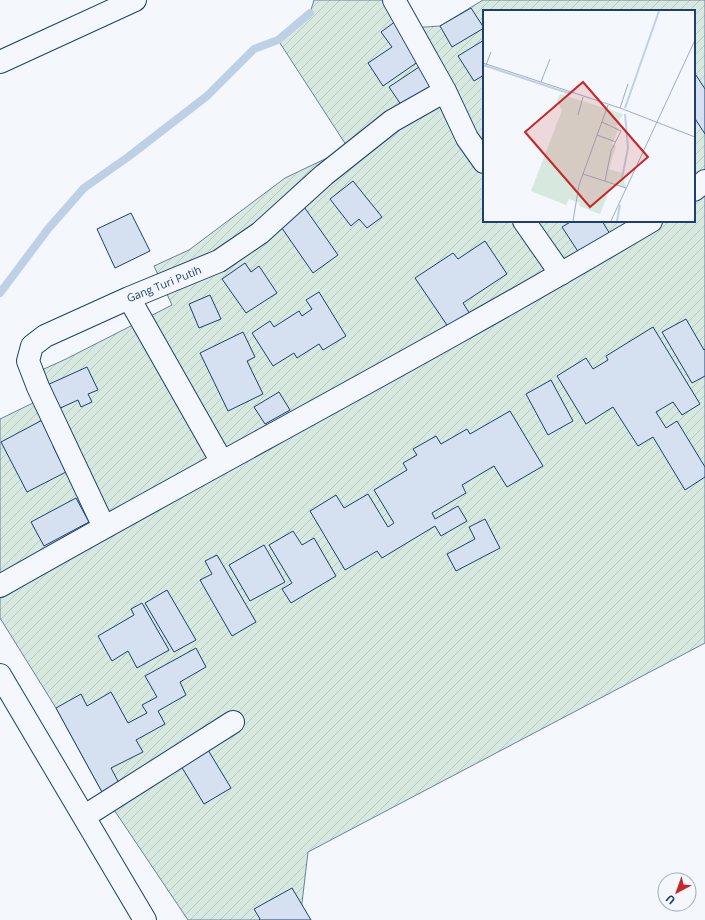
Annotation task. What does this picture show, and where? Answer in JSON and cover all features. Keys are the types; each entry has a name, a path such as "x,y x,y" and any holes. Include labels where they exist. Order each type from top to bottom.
{"street":[{"path":"0,62 135,0"},
{"path":"394,0 445,91 468,138 483,160"},
{"name":"Gang Turi Putih","path":"104,527 38,387 28,361 32,346 45,336 129,298 219,261 260,233 324,175 392,122 445,91"},
{"path":"695,189 705,181"},
{"path":"525,222 561,274"},
{"path":"0,586 561,274 649,222"},
{"path":"129,298 222,462"},
{"path":"0,674 146,920"},
{"path":"85,816 233,722"}],"shaded area":[{"path":"314,0 394,0 411,28 440,26 483,0 705,0 705,643 308,852 300,920 188,920 102,792 56,708 0,618 0,419 35,402 24,378 66,359 172,305 154,266 189,250 285,178 348,148 278,40 310,13"}],"building":[{"path":"471,8 483,29 452,47 440,26"},
{"path":"396,21 422,59 383,86 368,63 392,47 381,32"},
{"path":"483,41 483,76 474,81 458,56"},
{"path":"419,67 434,89 404,109 389,87"},
{"path":"695,74 705,89 705,134 695,119"},
{"path":"353,181 382,217 367,228 359,219 351,226 330,199"},
{"path":"302,204 338,255 313,273 277,221"},
{"path":"131,213 150,251 115,268 97,229"},
{"path":"570,222 603,222 610,234 579,253 562,227"},
{"path":"485,241 507,274 463,303 470,314 449,328 415,278 453,253 458,259"},
{"path":"245,263 251,272 259,266 277,293 246,313 222,279"},
{"path":"319,292 346,336 323,350 319,344 297,358 294,353 273,366 252,333 270,321 274,327 299,311 302,316 312,309 306,300"},
{"path":"210,295 221,319 199,328 189,304"},
{"path":"686,319 704,350 705,349 705,376 692,383 662,332"},
{"path":"653,327 700,404 682,415 673,402 656,412 666,428 677,421 705,467 705,477 685,490 653,437 638,446 613,407 586,424 557,376 586,358 593,369 608,360 606,356"},
{"path":"243,332 255,357 247,361 263,394 228,411 200,353"},
{"path":"87,367 98,390 88,394 92,402 81,407 78,400 56,410 45,386"},
{"path":"551,380 573,421 548,435 526,394"},
{"path":"279,392 290,410 265,424 254,407"},
{"path":"510,411 543,466 507,487 494,466 462,485 466,493 432,513 435,519 458,506 467,521 441,536 435,526 382,558 377,551 345,570 310,511 336,495 344,508 368,494 388,527 394,523 374,490 407,470 403,463 417,455 413,449 436,436 441,444 467,429 470,434"},
{"path":"48,417 61,442 53,446 66,472 27,492 1,442"},
{"path":"76,498 89,522 44,546 31,522"},
{"path":"485,519 500,548 456,571 447,554 475,539 469,527"},
{"path":"293,531 302,545 314,538 336,576 291,603 282,589 292,583 269,545"},
{"path":"264,545 285,582 250,601 229,565"},
{"path":"217,555 256,622 232,636 200,580 212,574 205,561"},
{"path":"167,590 196,640 174,652 145,603"},
{"path":"142,603 169,650 137,668 128,651 112,661 98,636 134,615 131,609"},
{"path":"196,648 206,667 180,682 186,695 158,711 165,724 136,740 143,752 111,768 119,783 102,792 56,708 81,694 87,706 111,692 128,723 147,713 142,705 157,697 145,676"},
{"path":"205,745 231,788 204,804 178,761"},
{"path":"292,888 311,920 259,920 260,919 254,909"}],"waterway":[{"path":"0,293 48,229 84,188 128,157 207,96 254,49 278,40 310,13"}]}
